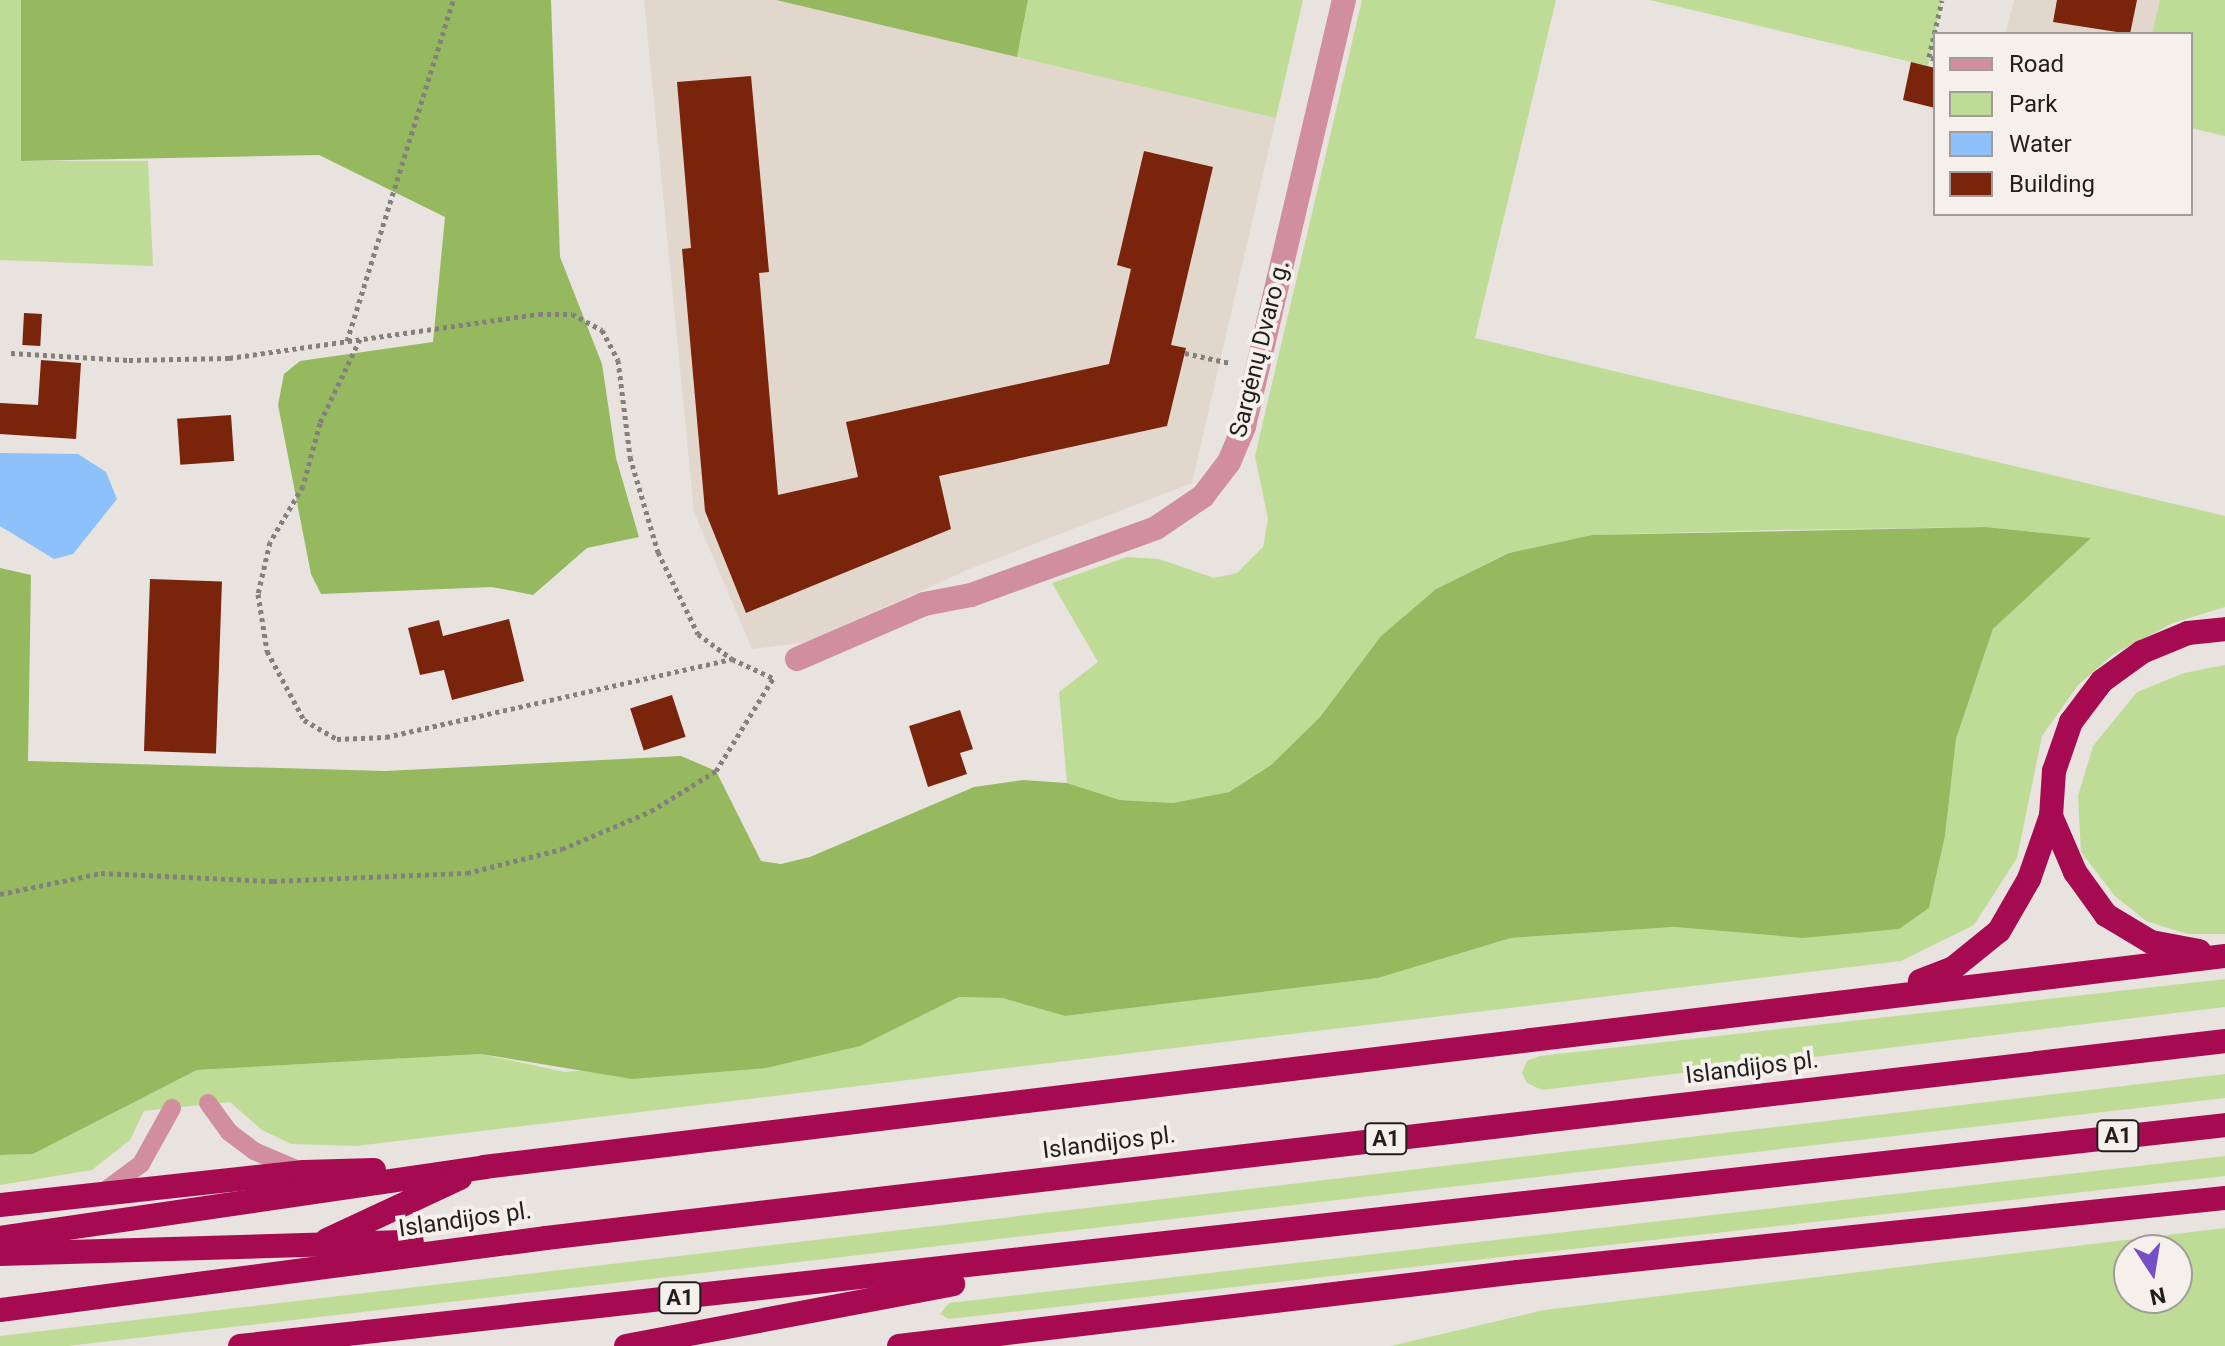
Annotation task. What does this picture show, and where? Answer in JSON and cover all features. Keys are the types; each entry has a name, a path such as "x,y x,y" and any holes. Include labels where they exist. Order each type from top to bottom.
{"highway":[{"path":"1884,994 1952,969 1999,931 2029,879 2051,816 2054,771 2071,722 2102,681 2142,652 2188,633 2225,629"},
{"path":"2051,816 2075,872 2106,915 2151,942 2225,956"},
{"path":"0,1238 484,1167 1884,994 2225,956"},
{"name":"Islandijos pl.","path":"0,1310 546,1238 2225,1041"},
{"name":"A1","path":"240,1346 1120,1252 2225,1125"},
{"path":"0,1205 304,1172 484,1167"},
{"path":"250,1277 484,1167"},
{"path":"899,1346 1066,1329 1518,1272 2225,1198"},
{"path":"0,1254 546,1238"},
{"path":"626,1346 1120,1252"},
{"path":"993,1346 1066,1329"}],"street":[{"name":"Sargėnų Dvaro g.","path":"797,659 924,604 971,595 1171,519 1203,496 1229,462 1257,369 1344,0"}],"lane":[{"path":"208,1103 229,1132 254,1151 304,1172"},
{"path":"102,1193 141,1164 172,1108"}],"path":[{"path":"347,341 453,0"},
{"path":"1935,32 1942,0"},
{"path":"1933,39 1929,57 1933,58"},
{"path":"11,353 129,360 229,358 539,314 572,314 602,330 618,360 630,457 658,552 698,634 732,659 774,678"},
{"path":"360,339 320,423 303,486 270,542 258,594 267,651 304,720 337,739 386,737 732,659"},
{"path":"1185,353 1257,369"},
{"path":"0,894 101,873 273,881 467,873 562,849 651,811 716,771 774,678 797,659"}],"shaded area":[{"path":"644,0 776,0 1276,118 1192,483 967,570 808,642 752,649 694,512"},
{"path":"2014,0 2225,0 2225,136 2193,128 2193,32 2006,32"}],"green space":[{"path":"0,0 21,0 21,161 148,161 153,266 0,260"},
{"path":"21,0 551,0 560,257 602,364 616,458 639,537 587,548 533,595 492,587 321,594 311,574 278,405 284,374 300,361 433,342 445,217 319,155 21,161"},
{"path":"776,0 1028,0 1017,57"},
{"path":"1028,0 1303,0 1276,118 1017,57"},
{"path":"1362,0 1556,0 1475,338 2225,516 2225,607 2173,623 2114,654 2078,685 2042,736 2017,858 1974,925 1901,961 356,1146 291,1144 262,1130 230,1102 144,1111 130,1140 92,1170 0,1185 0,1155 33,1154 197,1070 481,1054 565,1072 860,1045 959,997 1002,998 1065,1016 1378,978 1511,938 1674,927 1802,938 1929,908 1945,836 1956,739 1993,629 2090,538 1986,527 1776,530 1592,535 1509,553 1436,589 1381,636 1320,717 1271,765 1229,792 1173,803 1120,800 1067,783 1059,692 1098,662 1052,583 1127,557 1159,559 1214,578 1237,573 1263,547 1268,519 1255,456"},
{"path":"1650,0 1942,0 1928,66"},
{"path":"2160,0 2225,0 2225,136 2193,128 2193,32 2152,32"},
{"path":"1986,527 2091,538 1993,629 1956,739 1945,836 1929,908 1899,929 1802,938 1674,927 1511,938 1378,978 1065,1016 1002,998 959,997 860,1046 766,1068 632,1079 481,1054 197,1070 33,1154 0,1155 0,568 31,575 28,761 385,771 681,756 716,771 761,861 781,864 810,857 974,787 1023,780 1067,783 1120,800 1173,803 1229,792 1271,765 1320,717 1381,636 1436,589 1509,553 1592,535"},
{"path":"2225,665 2225,934 2187,934 2146,921 2114,895 2081,852 2078,796 2093,746 2137,692 2184,673"},
{"path":"2225,979 2225,1007 1542,1090 1527,1083 1522,1073 1527,1061 1540,1056"},
{"path":"2225,1074 2225,1098 67,1346 0,1346 0,1336"},
{"path":"2225,1156 2225,1176 949,1319 940,1314 949,1303"},
{"path":"2225,1228 2225,1346 1391,1346 1544,1310 2113,1241 2113,1314 2193,1314 2193,1234 2175,1234"}],"water":[{"path":"0,453 78,454 106,472 117,499 73,554 54,559 0,526"}],"building":[{"path":"2057,0 2137,0 2130,32 2053,22"},
{"path":"1911,62 1933,68 1933,108 1903,100"},
{"path":"751,76 769,272 759,273 778,495 858,477 846,422 1109,364 1131,269 1117,265 1144,151 1213,167 1171,345 1186,348 1167,426 939,476 951,529 746,613 705,511 682,249 691,248 677,82"},
{"path":"24,313 42,314 40,346 22,345"},
{"path":"41,360 81,363 76,439 0,434 0,403 38,405"},
{"path":"231,415 234,461 180,465 177,419"},
{"path":"150,579 222,582 216,753 144,751"},
{"path":"509,619 524,681 452,700 444,670 420,675 408,628 439,620 443,636"},
{"path":"672,695 686,737 644,750 630,709"},
{"path":"960,710 973,749 960,753 967,774 928,787 909,726"}]}
